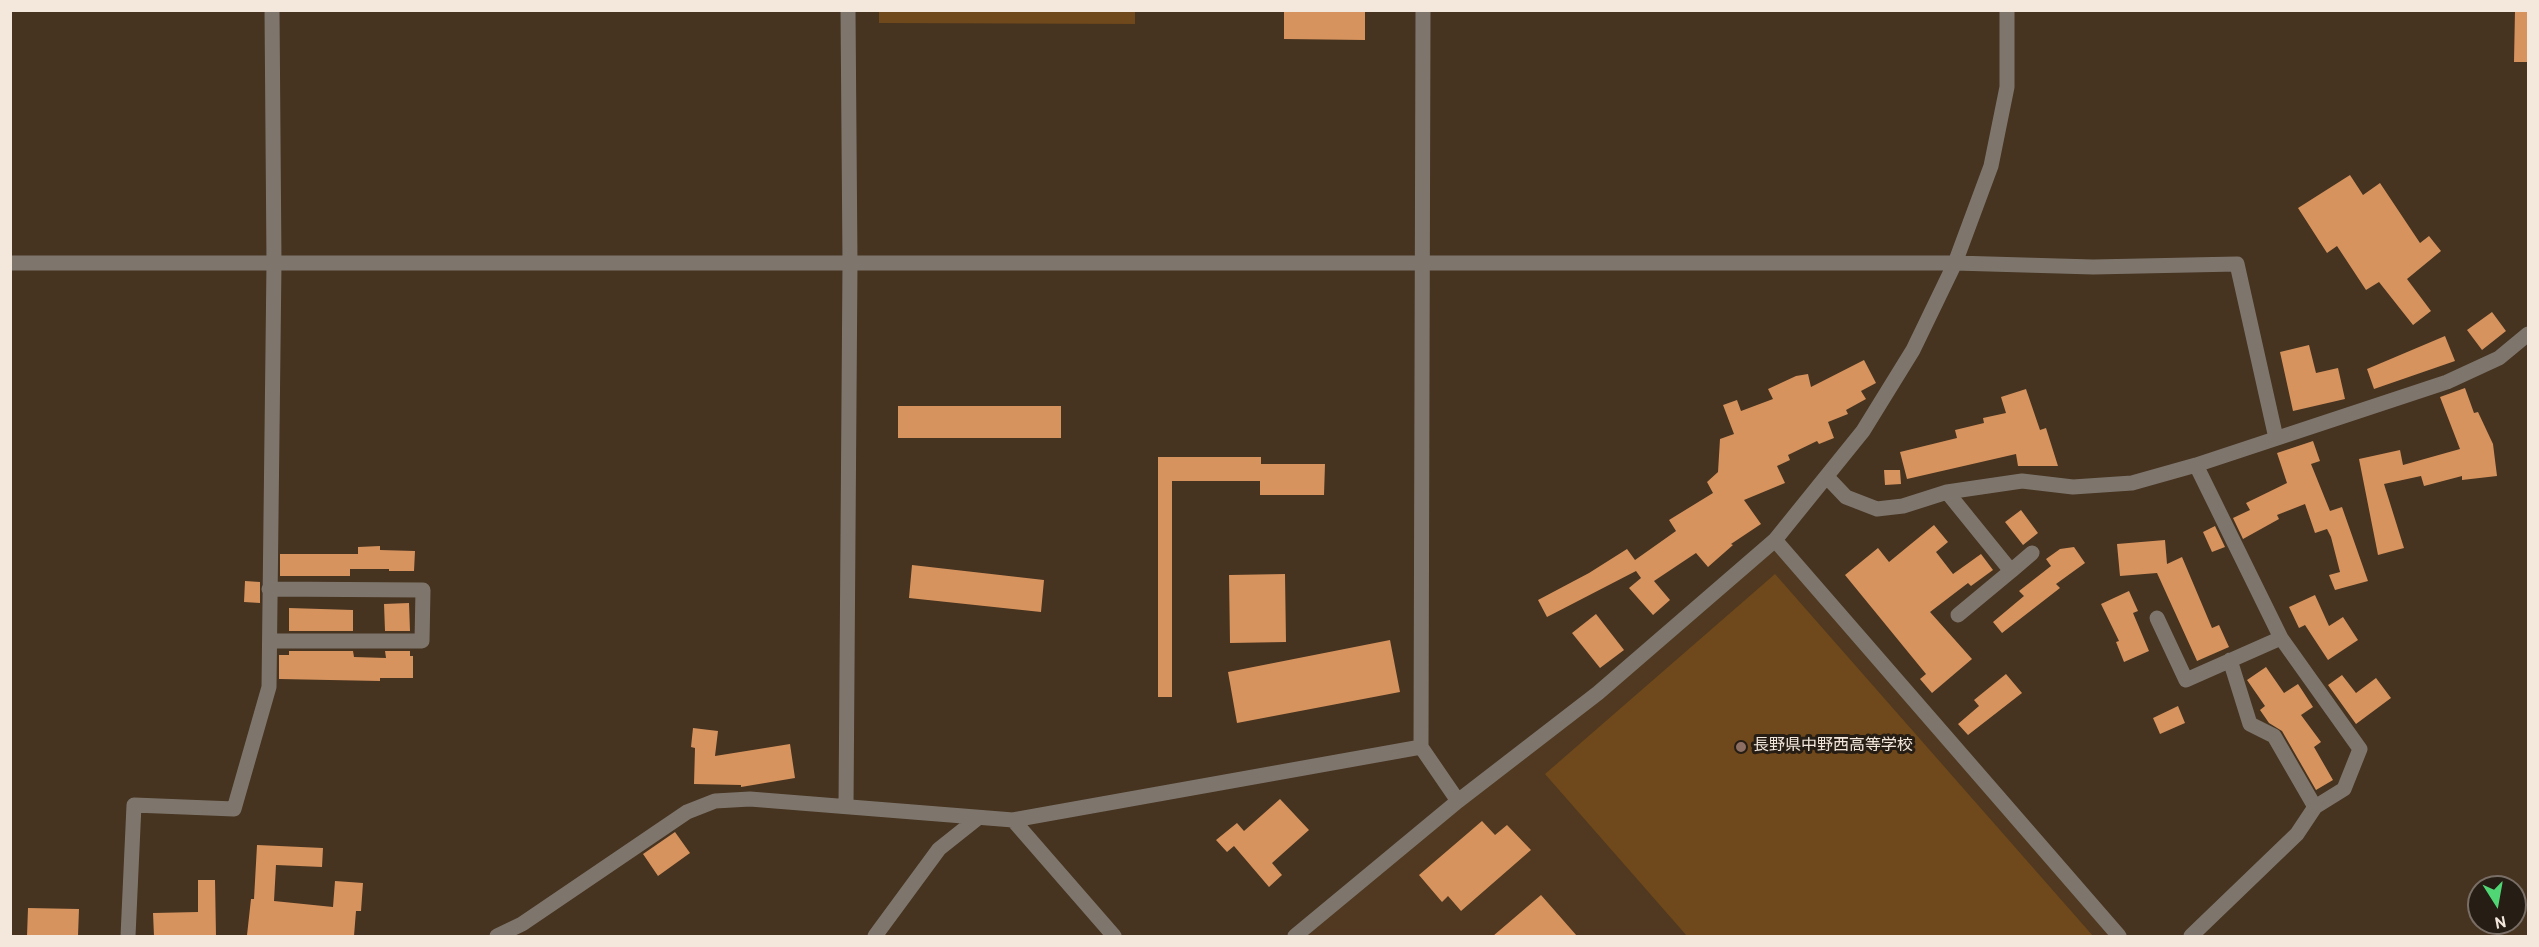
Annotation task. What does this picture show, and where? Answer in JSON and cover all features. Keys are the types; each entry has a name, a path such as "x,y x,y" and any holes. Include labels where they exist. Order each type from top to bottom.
{"street":[{"path":"128,936 134,805 234,809 269,687 274,263 272,10"},
{"path":"846,806 850,263 848,10"},
{"path":"1423,10 1421,747 1458,801"},
{"path":"1295,936 1458,801 1598,693 1775,540 1863,431 1913,350 1955,263 1991,166 2007,87 2007,10"},
{"path":"10,263 1955,263 2093,267 2237,264 2276,438"},
{"path":"1827,477 1846,497 1877,509 1903,506 1947,492 2022,481 2073,487 2132,483 2196,465 2447,382 2499,358 2529,334"},
{"path":"2191,936 2297,834 2315,807 2344,789 2360,749 2281,638 2196,465"},
{"path":"1947,492 2011,571"},
{"path":"1775,540 2119,936"},
{"path":"1958,615 2032,553"},
{"path":"269,589 423,590 422,641 270,641"},
{"path":"2157,618 2186,680 2281,638"},
{"path":"2230,660 2250,724 2274,736 2315,807"},
{"path":"497,936 521,930 687,812 716,801 750,799 1014,820 1421,747"},
{"path":"875,936 939,849 978,818"},
{"path":"1014,820 1114,936"}],"shaded area":[{"path":"879,11 1135,11 1135,24 879,23"},
{"name":"長野県中野西高等学校","path":"1775,540 2119,936 1295,936"},
{"name":"長野県中野西高等学校","path":"1775,574 2093,936 1687,936 1545,774"}],"building":[{"path":"1284,10 1365,10 1365,40 1284,39"},
{"path":"2515,10 2529,10 2529,62 2514,62"},
{"path":"2350,175 2363,195 2380,183 2420,243 2429,236 2441,251 2407,279 2431,311 2413,325 2379,282 2366,290 2337,246 2327,253 2298,208"},
{"path":"2492,312 2506,331 2482,350 2467,330"},
{"path":"2445,336 2455,361 2374,389 2367,369"},
{"path":"2309,345 2316,373 2338,368 2345,399 2293,411 2280,352"},
{"path":"1864,360 1876,383 1861,391 1866,399 1846,410 1848,414 1828,422 1834,438 1819,444 1817,441 1788,455 1790,460 1777,466 1785,483 1744,500 1761,524 1731,544 1733,545 1708,567 1696,553 1654,581 1670,600 1653,615 1629,588 1641,578 1636,571 1547,617 1538,600 1589,573 1627,549 1635,560 1676,531 1669,520 1713,493 1707,482 1718,472 1720,439 1734,434 1723,405 1737,400 1741,411 1773,399 1768,389 1796,376 1808,374 1811,387"},
{"path":"2465,388 2474,413 2478,412 2493,444 2497,476 2462,480 2462,476 2424,486 2421,476 2384,484 2404,548 2378,555 2359,459 2400,450 2403,465 2460,449 2440,397"},
{"path":"2026,389 2040,430 2046,428 2058,466 2018,466 2016,454 1907,479 1900,452 1957,438 1955,430 1984,423 1983,418 2006,413 2001,397"},
{"path":"898,406 1061,406 1061,438 898,438"},
{"path":"2313,441 2320,461 2311,464 2330,511 2342,507 2368,581 2335,590 2329,575 2340,572 2331,537 2327,529 2315,533 2305,504 2277,515 2279,519 2243,539 2233,518 2250,510 2246,503 2287,483 2277,453"},
{"path":"1158,457 1261,457 1261,464 1325,464 1324,495 1260,495 1260,481 1172,481 1172,697 1158,697"},
{"path":"1884,470 1900,470 1901,484 1885,485"},
{"path":"2021,510 2038,533 2023,545 2005,522"},
{"path":"1934,525 1948,542 1936,552 1953,574 1981,554 1993,570 1971,586 1968,583 1930,612 1972,659 1932,693 1920,679 1926,674 1845,575 1878,548 1889,562"},
{"path":"2215,526 2225,547 2212,552 2203,532"},
{"path":"2165,540 2167,564 2182,557 2212,628 2219,625 2229,647 2197,661 2157,573 2120,576 2117,544"},
{"path":"380,546 380,550 415,551 414,571 350,569 350,576 280,576 280,554 358,554 358,547"},
{"path":"2074,547 2085,563 2056,584 2060,588 2002,633 1993,622 2024,596 2019,591 2051,566 2046,559 2060,549"},
{"path":"912,565 1044,580 1041,612 909,598"},
{"path":"1285,574 1286,642 1230,643 1229,575"},
{"path":"245,581 260,582 260,603 244,602"},
{"path":"2129,591 2138,611 2133,613 2149,651 2124,662 2116,642 2119,641 2101,604"},
{"path":"2315,595 2329,626 2343,617 2358,640 2328,660 2305,625 2299,628 2289,607"},
{"path":"409,603 410,631 385,631 384,604"},
{"path":"289,608 353,610 353,631 289,631"},
{"path":"1596,614 1624,650 1600,668 1572,633"},
{"path":"1390,640 1400,692 1237,723 1228,672"},
{"path":"289,651 353,651 354,657 386,658 385,651 410,651 410,656 413,656 413,678 380,678 380,681 279,679 279,655 289,655"},
{"path":"2266,667 2284,693 2298,684 2313,707 2301,715 2321,742 2314,747 2333,780 2316,790 2282,731 2269,723 2260,710 2265,706 2247,680"},
{"path":"2006,674 2022,693 1968,735 1958,724 1979,706 1974,700"},
{"path":"2342,675 2356,693 2376,678 2391,698 2356,724 2328,685"},
{"path":"2178,706 2185,723 2160,734 2153,718"},
{"path":"693,728 718,731 715,756 790,744 795,778 741,787 741,785 694,784 695,748 691,747"},
{"path":"1280,799 1309,830 1272,863 1282,875 1269,887 1234,846 1227,852 1216,840 1237,823 1244,831"},
{"path":"1482,821 1495,835 1507,825 1531,850 1461,911 1448,896 1442,902 1419,875"},
{"path":"675,832 690,853 658,876 643,854"},
{"path":"257,845 323,848 322,867 276,865 274,901 333,907 335,881 363,883 361,911 356,911 354,936 247,935 251,899 254,899"},
{"path":"198,880 215,880 216,936 154,936 153,913 198,912"},
{"path":"1541,895 1577,936 1493,936"},
{"path":"28,908 79,909 78,936 27,936"}],"place":[{"name":"長野県中野西高等学校","path":"1741,747"}]}
